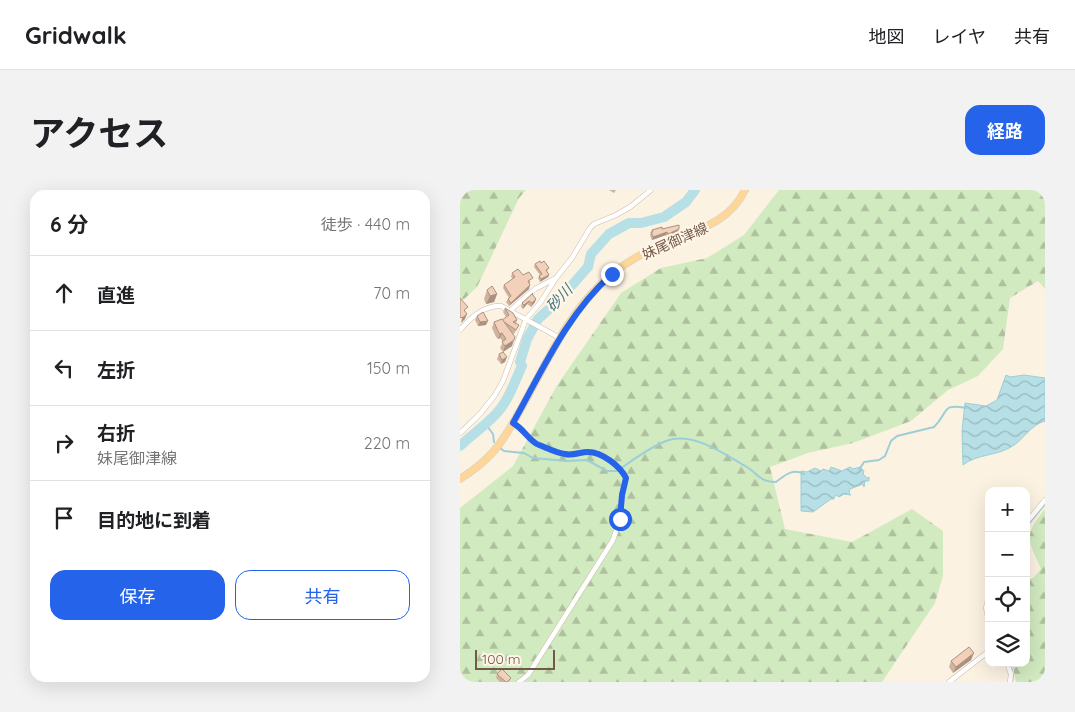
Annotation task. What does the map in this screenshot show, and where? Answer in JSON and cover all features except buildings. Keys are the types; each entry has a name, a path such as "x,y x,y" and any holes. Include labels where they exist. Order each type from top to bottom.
{"main road":[{"name":"妹尾御津線","path":"460,479 492,453 513,423 560,338 590,296 612,274 626,264 661,245 699,231 719,221 734,208 744,190"}],"street":[{"path":"460,433 480,414 495,395 503,381 527,320 594,224 630,207 651,190"},
{"path":"511,310 535,289 556,278"},
{"path":"460,330 473,317 496,306 501,306 560,338"},
{"path":"513,423 522,428 532,442 538,445 572,455 593,452 620,469 626,478 620,519 613,540 528,675 519,682"},
{"path":"1030,519 1045,500"},
{"path":"949,682 985,655"},
{"path":"1008,667 1011,674 1010,682"}],"green space":[{"path":"460,190 526,190 519,198 477,287 460,303"},
{"path":"779,190 1045,190 1045,289 1038,281 1010,298 1003,349 978,376 948,390 911,421 853,443 808,453 770,467 785,529 852,542 912,509 943,531 943,576 935,603 882,682 460,682 460,508 513,466 556,387 621,293 661,268 707,258 744,235"},
{"path":"1045,509 1045,682 1016,682 1013,667 1030,667 1030,579 1041,569 1033,551 1030,538 1033,526"}],"water":[{"path":"1006,375 1010,377 1024,375 1045,378 1045,421 1031,429 1020,441 1011,447 968,461 963,465 962,431 965,403 986,406 997,400"},
{"path":"831,467 842,471 850,467 853,469 860,467 864,471 863,474 867,478 869,477 869,481 865,481 864,487 863,484 850,489 849,493 851,495 844,494 839,497 836,495 834,499 831,499 813,512 801,511 801,471 807,472 815,468 821,471 823,469 829,471"}],"waterway":[{"name":"砂川","path":"460,446 501,408 522,366 520,362 527,339 538,319 557,302 588,267 591,254 609,234 629,223 641,223 664,217 686,202 695,190"},
{"path":"859,470 864,462 879,460 885,456 891,441 897,436 934,427 949,408 966,408"},
{"path":"485,423 493,434 494,442"},
{"path":"500,448 504,451 524,453 533,458 567,461 587,460 607,471 617,471 659,444 676,439 687,439 718,450 766,481 776,482 793,472 804,474"},
{"path":"1030,522 1045,504"},
{"path":"1012,682 1013,675"}],"route":[{"path":"612,274 590,296 560,338 513,423 522,428 532,442 538,445 559,453 572,455 593,452 619,468 626,478 620,519"}]}
